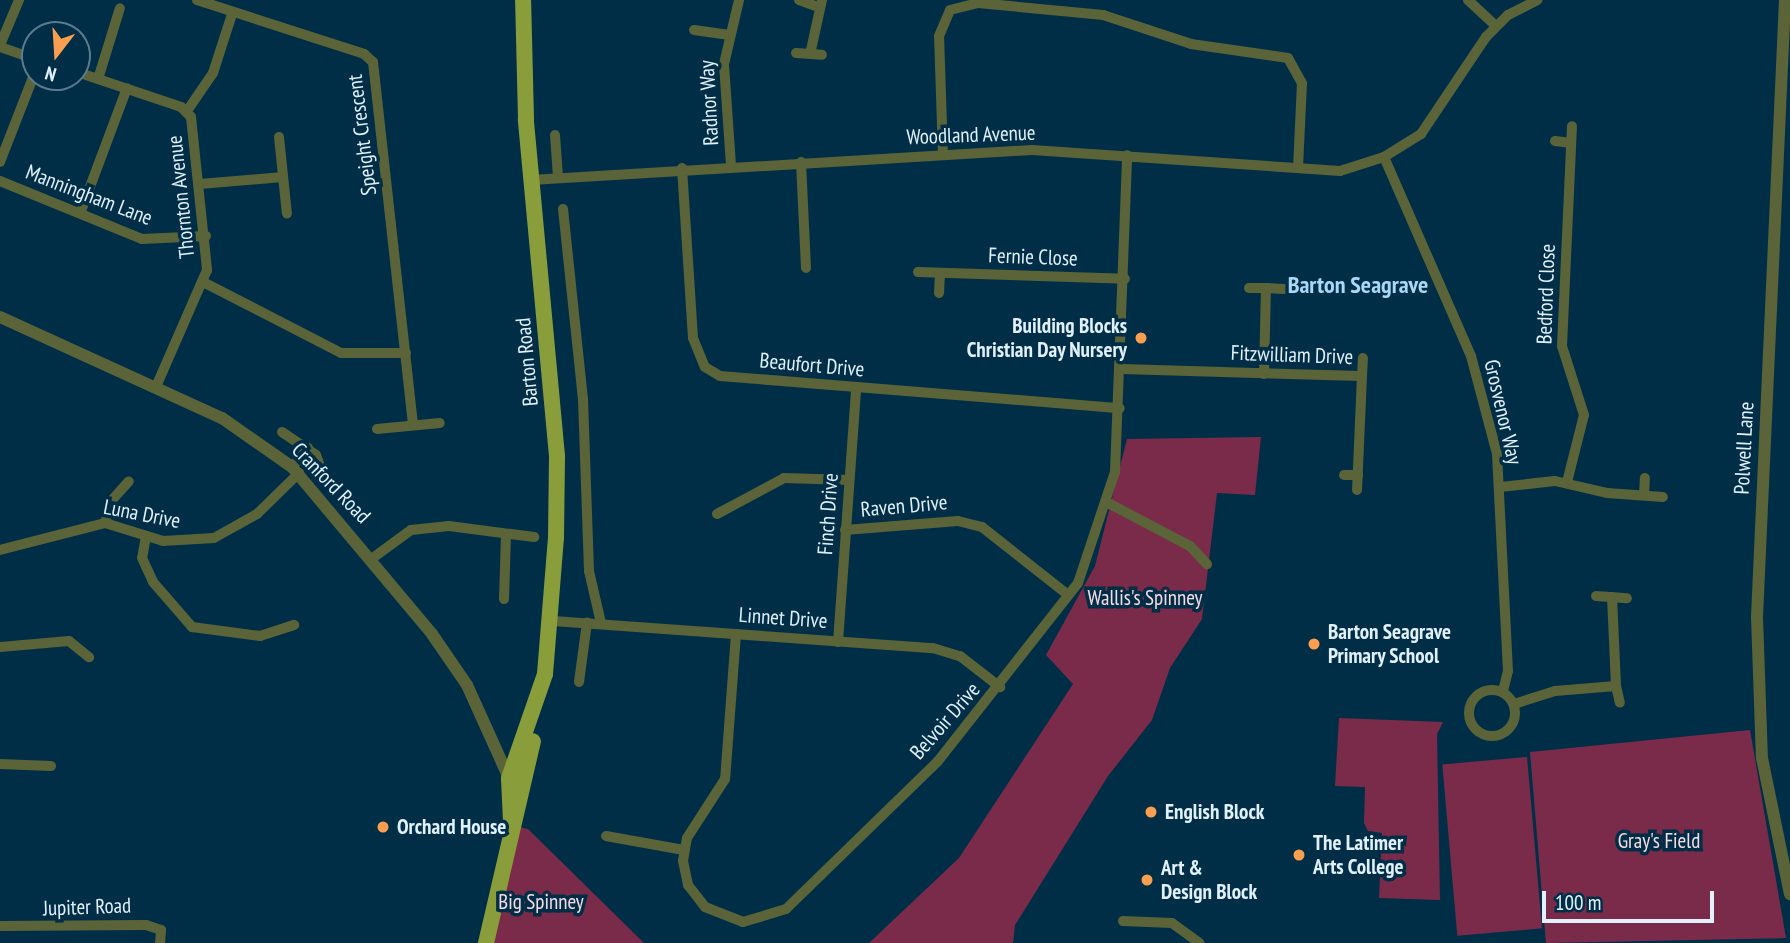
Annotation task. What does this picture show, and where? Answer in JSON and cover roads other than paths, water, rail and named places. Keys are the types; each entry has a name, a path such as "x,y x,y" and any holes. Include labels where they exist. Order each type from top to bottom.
{"main road":[{"name":"Barton Road","path":"512,821 509,778 534,719 553,621 557,456 531,180 523,0"},
{"name":"Barton Road","path":"486,943 512,821 516,763"}],"street":[{"path":"19,0 0,46 21,54"},
{"name":"Speight Crescent","path":"197,0 232,14 364,54 373,62 413,425"},
{"name":"Radnor Way","path":"731,165 724,64 728,35 739,0"},
{"path":"799,0 820,4 811,50"},
{"path":"1468,0 1496,26 1537,0"},
{"name":"Polwell Lane","path":"1785,0 1757,617 1762,758 1790,894"},
{"path":"943,155 939,36 950,10 978,3 1104,15 1170,40 1288,58 1302,83 1297,167"},
{"path":"98,79 120,8"},
{"path":"187,111 209,82 232,14"},
{"name":"Woodland Avenue","path":"531,180 731,165 943,155 1127,155 1340,171 1384,157 1436,118 1496,26"},
{"path":"694,30 728,35"},
{"path":"796,52 811,50 822,55"},
{"name":"Thornton Avenue","path":"91,77 187,111 206,236 203,282 156,387"},
{"path":"81,211 127,88"},
{"path":"0,162 28,91"},
{"name":"Bedford Close","path":"1567,482 1584,415 1562,346 1572,126"},
{"path":"555,135 558,177"},
{"path":"279,137 287,214"},
{"path":"1555,141 1571,143"},
{"name":"Belvoir Drive","path":"684,850 684,874 705,907 743,922 771,917 938,761 1000,687 1069,595 1108,503 1120,408 1127,155"},
{"name":"Grosvenor Way","path":"1384,157 1471,356 1500,487 1508,671 1503,691"},
{"path":"801,162 806,268"},
{"name":"Beaufort Drive","path":"682,168 693,338 705,366 720,376 1120,408"},
{"path":"200,184 283,177"},
{"name":"Manningham Lane","path":"0,181 81,211 142,239 206,236"},
{"path":"563,209 583,399 589,571 601,624"},
{"name":"Fernie Close","path":"918,272 1125,279"},
{"path":"939,293 940,273"},
{"path":"203,282 341,353 406,353"},
{"path":"1249,288 1284,289"},
{"path":"1265,374 1266,288"},
{"name":"Cranford Road","path":"0,317 222,418 296,470 374,557 467,685 516,763"},
{"path":"1362,376 1363,358"},
{"name":"Fitzwilliam Drive","path":"1122,369 1362,376 1357,490"},
{"name":"Finch Drive","path":"838,642 856,388"},
{"path":"377,429 440,423"},
{"path":"282,432 308,448 323,474"},
{"name":"Luna Drive","path":"0,550 105,523 146,536 214,538 257,514 296,470 308,448"},
{"path":"1345,475 1357,475"},
{"path":"717,514 784,478 849,480"},
{"path":"1644,495 1645,478"},
{"path":"105,523 112,500 129,481"},
{"path":"1500,487 1567,482 1663,497"},
{"path":"1108,503 1190,546 1207,564"},
{"name":"Raven Drive","path":"845,530 958,521 982,527 1069,595"},
{"path":"374,557 411,530 449,526 506,537 534,537"},
{"path":"146,536 142,558 150,575 192,627 260,636 294,625"},
{"path":"504,599 506,537"},
{"path":"1596,596 1627,597"},
{"path":"1612,597 1616,686 1620,703"},
{"name":"Linnet Drive","path":"553,621 947,651 1000,687"},
{"path":"579,682 587,623"},
{"path":"606,836 684,850 725,779 736,634"},
{"path":"0,647 69,641 89,657"},
{"path":"1514,704 1555,691 1616,686"},
{"path":"1486,690 1503,691 1514,704 1515,718 1502,734 1490,736 1474,727 1473,699 1486,690"},
{"path":"0,765 51,766"},
{"path":"1123,921 1172,923 1200,943"},
{"name":"Jupiter Road","path":"0,926 146,925 161,930 160,943"}],"place":[{"name":"Building Blocks Christian Day Nursery","path":"1141,338"},
{"name":"Barton Seagrave Primary School","path":"1314,644"},
{"name":"English Block","path":"1151,812"},
{"name":"Orchard House","path":"383,827"},
{"name":"The Latimer Arts College","path":"1299,855"},
{"name":"Art & Design Block","path":"1147,880"}],"district":[{"name":"Barton Seagrave","path":"1358,285"}],"park label":[{"name":"Wallis's Spinney","path":"1145,598"},
{"name":"Gray's Field","path":"1659,841"},
{"name":"Big Spinney","path":"541,902"}]}
